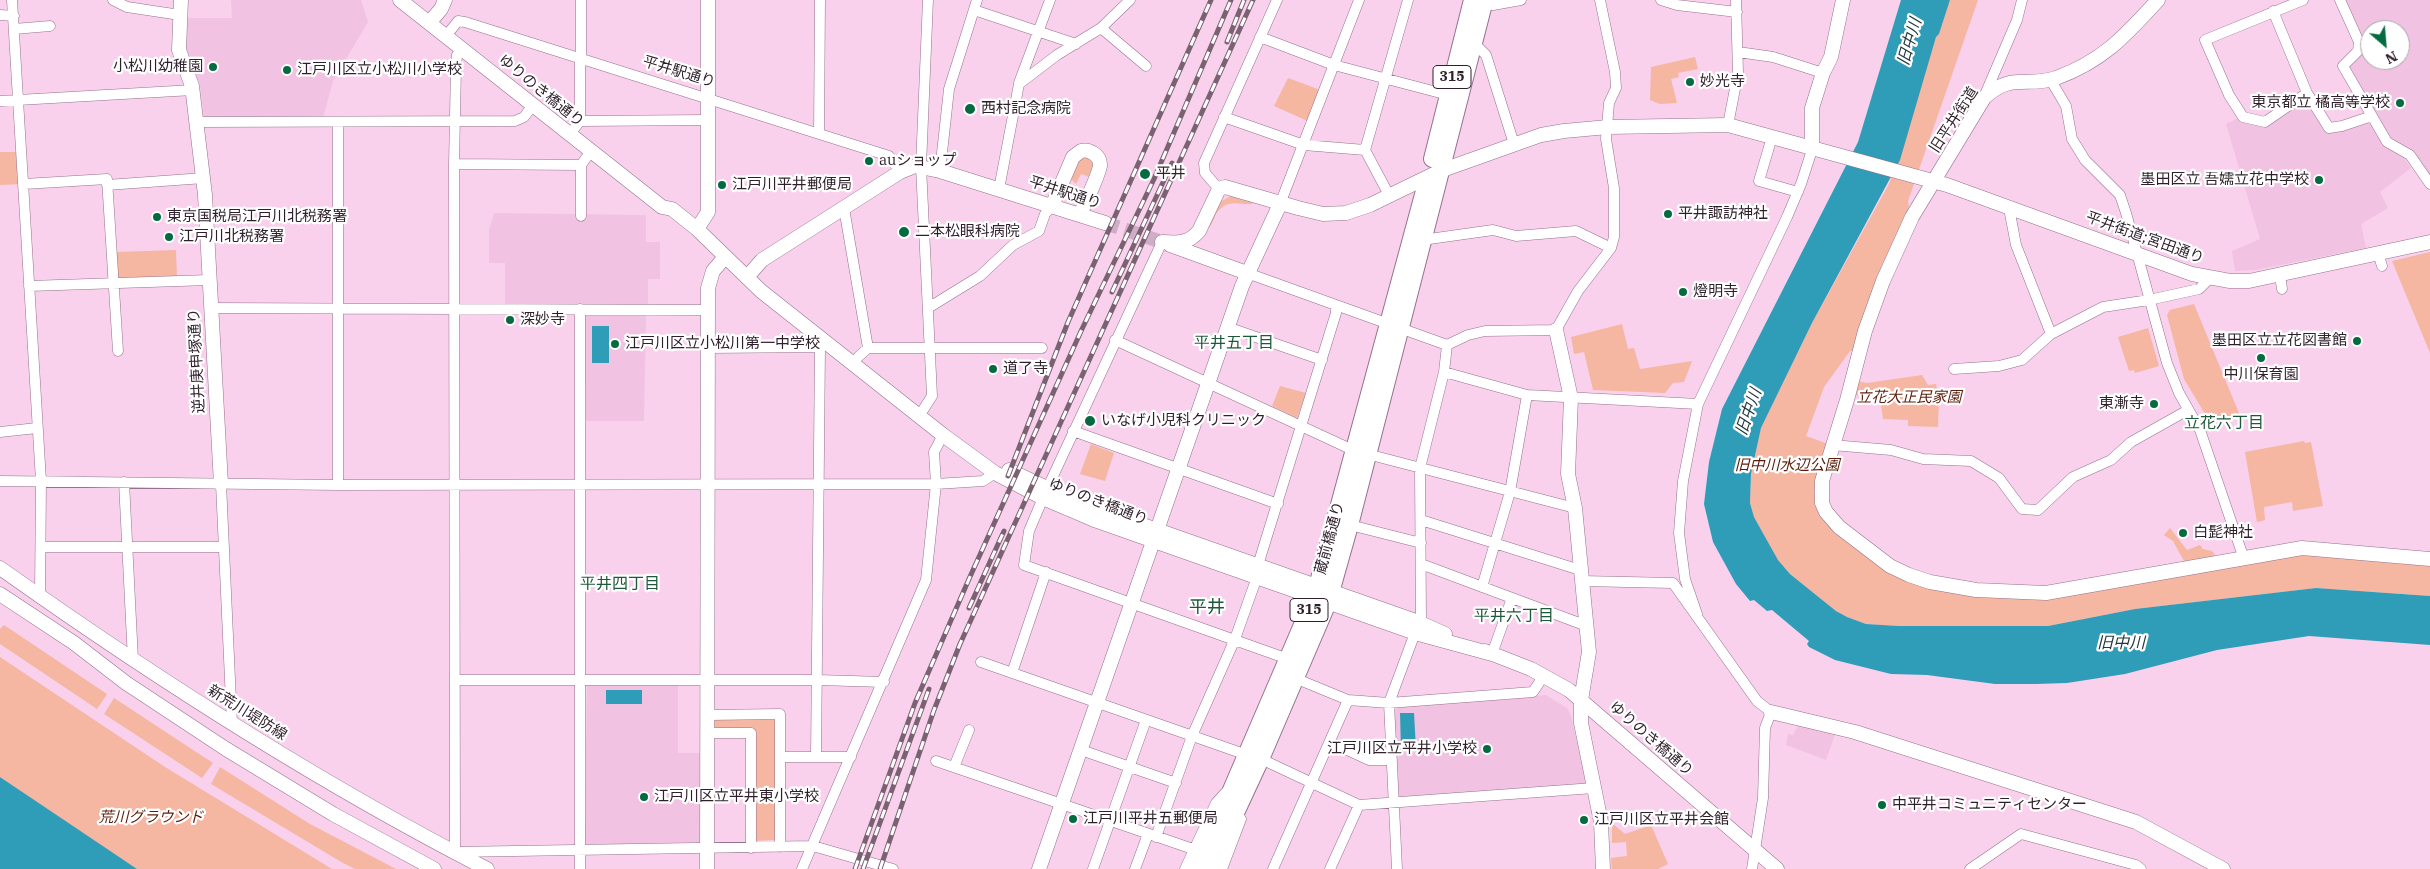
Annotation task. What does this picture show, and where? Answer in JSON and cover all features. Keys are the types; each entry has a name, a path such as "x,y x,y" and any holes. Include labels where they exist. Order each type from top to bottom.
{"main road":[{"name":"315","path":"1435,178 1448,143 1474,43 1481,1"},
{"name":"315","path":"1435,178 1433,155 1448,95 1481,1"},
{"name":"蔵前橋通り","path":"1210,869 1254,757 1296,678 1323,594 1361,453 1394,325 1419,206 1435,178"},
{"name":"蔵前橋通り","path":"1394,325 1422,240 1435,178"},
{"name":"蔵前橋通り","path":"1254,757 1288,659 1323,594 1350,525 1361,453"},
{"name":"蔵前橋通り","path":"1197,869 1242,784"}],"street":[{"path":"12,0 41,481 40,596"},
{"path":"113,0 127,7 180,15"},
{"name":"逆井庚申塚通り","path":"181,0 179,50 193,90 204,178 232,723"},
{"name":"ゆりのき橋通り","path":"400,0 662,207"},
{"path":"429,23 441,9 445,0"},
{"path":"570,134 580,121 581,0"},
{"path":"697,229 708,212 708,0"},
{"path":"819,133 820,0"},
{"path":"924,410 932,396 921,166 928,0"},
{"path":"999,189 1019,84 1050,0"},
{"path":"1019,84 1057,54 1101,28 1130,0"},
{"path":"1208,260 1198,241 1199,231 1218,189 1205,174 1204,163 1277,0"},
{"path":"1040,869 1227,327 1247,273 1280,204 1304,145 1359,0"},
{"path":"1389,195 1365,150 1408,0"},
{"path":"1481,1 1493,5 1521,0"},
{"path":"1600,0 1615,72 1616,88 1609,103 1606,139 1614,188 1614,237 1611,248 1578,292 1556,330 1571,398 1568,474 1575,508 1587,626 1589,662 1581,700 1581,723 1601,822 1603,869"},
{"path":"1662,0 1677,5 1737,12"},
{"path":"1728,125 1738,73 1736,0"},
{"path":"1697,614 1684,579 1679,533 1683,481 1698,404 1798,192 1812,150 1812,108 1823,73 1831,57 1843,0"},
{"path":"1984,98 2017,20 2022,0"},
{"name":"旧平井街道","path":"2158,0 2122,39 2102,56 2050,79 2006,82 1996,87 1984,98 1900,240 1876,298 1832,445 1821,492 1826,512 1847,533 1890,566 1909,576 1930,582 1976,590 2046,593 2302,548 2430,559"},
{"path":"2303,0 2205,40 2229,95 2243,117 2265,122 2307,93"},
{"path":"2340,0 2359,42 2358,51 2343,66 2387,142 2410,155 2430,184"},
{"path":"940,171 949,89 975,5 1037,31 1076,44"},
{"path":"2273,11 2307,93 2329,128 2342,126 2372,116"},
{"path":"0,15 14,16"},
{"name":"平井駅通り","path":"446,36 458,21 465,22 888,156 900,172"},
{"path":"14,29 50,26"},
{"path":"1101,28 1146,66"},
{"path":"1260,37 1334,65 1448,95"},
{"path":"1474,43 1486,55 1514,144"},
{"path":"463,49 458,55 456,67 454,164 455,852 813,846 893,869"},
{"path":"1738,52 1773,56 1823,73"},
{"path":"2050,79 2066,106 2072,139 2076,146 2085,160 2120,195 2173,381 2200,430 2244,559"},
{"path":"0,101 193,90"},
{"path":"197,122 519,120 533,105"},
{"path":"1224,117 1304,145 1365,150"},
{"path":"580,121 708,120"},
{"path":"338,122 338,485"},
{"name":"平井街道;宮田通り","path":"1218,189 1229,187 1280,204 1334,214 1360,210 1389,195 1435,178 1514,144 1564,130 1728,125 1812,150 1934,181 2136,252 2192,274 2210,278 2281,282 2380,260 2430,242"},
{"path":"1772,137 1758,177 1759,181 1798,192"},
{"path":"581,216 581,165 591,151"},
{"path":"928,308 980,276 1013,245 1039,231 1045,214 1052,206 1073,157 1081,151 1092,152 1097,156 1100,166 1080,215"},
{"path":"454,164 581,165"},
{"path":"748,276 762,260 900,172 910,167 921,166"},
{"name":"平井駅通り","path":"921,166 1105,223"},
{"path":"24,184 107,178 118,351"},
{"path":"107,185 204,178"},
{"path":"662,207 672,209 713,242 722,255"},
{"path":"662,207 666,216 708,249 722,255"},
{"path":"844,208 863,353 930,347 1042,348"},
{"path":"2009,208 2016,245 2051,334"},
{"path":"1422,240 1493,230 1516,236 1576,231 1611,248"},
{"path":"1162,242 1184,242 1199,231"},
{"path":"1162,242 1447,345 1468,335 1485,331 1556,330"},
{"path":"1162,242 1115,340 1029,531 1024,565 1288,659"},
{"path":"707,869 708,310 711,277 722,255"},
{"name":"ゆりのき橋通り","path":"722,255 748,276 821,344 995,473 1045,494 1156,535 1492,654 1544,675 1581,700 1777,869"},
{"name":"ゆりのき橋通り","path":"748,276 766,286 863,353 924,410 972,448 1045,494"},
{"path":"1954,369 1999,366 2022,360 2051,334 2103,306 2150,300 2199,289 2210,278"},
{"path":"30,286 209,280"},
{"path":"1136,869 1176,783 1192,736 1235,639 1258,571 1322,360 1336,313 1335,304"},
{"path":"210,308 708,310"},
{"path":"580,309 580,869"},
{"path":"1227,327 1322,360"},
{"path":"1115,340 1361,453 1575,508"},
{"path":"708,348 821,344 816,757"},
{"path":"1397,869 1389,703 1418,628 1422,564 1420,468 1444,372 1447,345"},
{"path":"1444,372 1527,395 1698,404"},
{"path":"1482,587 1510,492 1527,395"},
{"path":"1832,445 1891,450 1923,459 1970,461 1999,478 2022,509 2038,510 2073,477 2111,460 2131,442 2188,410"},
{"path":"0,432 38,428"},
{"path":"1074,431 1278,504"},
{"path":"802,869 884,682 926,580 936,484 934,452 943,435"},
{"path":"0,481 338,485 819,485 936,484 983,481 995,473"},
{"path":"124,482 133,660"},
{"path":"1420,520 1495,543 1581,576 1673,583 1697,614 1757,701 1771,712 1855,732 2136,822 2223,869"},
{"path":"1350,525 1421,543"},
{"path":"41,548 223,547"},
{"path":"1422,564 1587,626"},
{"name":"新荒川堤防線","path":"0,568 133,660 232,723 487,869"},
{"path":"1012,673 1046,572"},
{"path":"0,594 74,643 126,683 226,749 333,814 434,869"},
{"path":"1492,654 1512,598"},
{"path":"982,662 1254,757 1359,805 1594,788"},
{"path":"1296,678 1348,700 1389,703 1533,692 1544,675"},
{"path":"455,680 818,680 884,682"},
{"path":"1273,869 1348,700"},
{"path":"1752,869 1763,798 1765,728 1771,712"},
{"path":"707,715 780,714 780,846"},
{"path":"1093,869 1146,720"},
{"path":"954,767 968,730"},
{"path":"708,733 751,733 751,848"},
{"path":"1330,742 1369,760 1392,760"},
{"path":"1081,750 1176,783"},
{"path":"780,757 851,757"},
{"path":"936,761 1193,849"},
{"path":"1185,869 1216,802 1242,784"},
{"path":"1222,869 1243,813 1242,784"},
{"path":"1330,869 1359,805"},
{"path":"1970,869 2020,834 2141,869"}],"shaded area":[{"name":"江戸川区立小松川小学校","path":"231,0 361,0 368,22 333,81 323,118 204,118 200,85 186,49 188,18 232,18"},
{"name":"東京都立 橘高等学校","path":"2343,0 2430,0 2430,179 2390,139 2350,67 2351,62 2360,54 2360,70 2410,70 2410,20 2360,20 2360,35"},
{"name":"墨田区立 吾嬬立花中学校","path":"2303,100 2308,101 2327,131 2370,121 2383,145 2404,158 2411,168 2380,192 2388,208 2361,224 2366,248 2255,270 2235,271 2232,251 2260,239 2226,124 2236,119 2266,126"},
{"name":"江戸川区立小松川第一中学校","path":"494,213 646,215 646,242 660,242 660,279 648,279 648,304 633,305 646,313 644,421 586,421 584,313 505,304 505,263 489,263 489,230"},
{"name":"江戸川区立平井東小学校","path":"587,685 678,685 678,753 702,753 702,842 588,845 585,842"},
{"name":"江戸川区立平井小学校","path":"1546,695 1568,709 1571,716 1586,781 1583,785 1398,799 1394,712 1398,706"},
{"path":"1798,726 1813,726 1836,732 1826,760 1786,745 1788,734 1793,735"}],"green space":[{"name":"旧中川水辺公園","path":"1950,0 1978,0 1908,201 1909,206 1870,299 1855,351 1850,351 1824,387 1806,436 1828,444 1814,491 1816,505 1880,566 1980,595 2303,555 2430,566 2430,596 2316,588 2135,609 2048,626 1899,626 1866,624 1836,611 1790,574 1777,559 1754,517 1750,503 1751,474 1761,428 1812,323 1889,184 1936,37 1939,34"},
{"path":"1695,57 1698,69 1678,73 1679,77 1671,79 1677,103 1660,104 1650,100 1651,67"},
{"path":"1288,78 1323,91 1310,122 1274,106"},
{"path":"0,152 18,152 21,184 0,185"},
{"path":"1080,155 1095,160 1090,177 1081,174 1076,184 1071,179 1069,183"},
{"path":"1231,196 1255,203 1234,203 1225,206 1218,211 1207,229 1218,203"},
{"path":"176,250 177,278 116,281 115,252"},
{"path":"2430,252 2430,353 2392,261"},
{"path":"2194,304 2241,418 2215,422 2208,419 2184,379 2167,315 2170,310"},
{"path":"1622,324 1628,349 1634,348 1640,369 1692,361 1684,382 1673,383 1665,393 1593,390 1584,352 1574,354 1571,337"},
{"path":"2148,328 2159,366 2135,373 2134,370 2129,371 2118,337"},
{"name":"立花大正民家園","path":"1922,375 1928,385 1936,384 1939,398 1938,427 1908,426 1908,420 1883,419 1880,398 1853,395 1857,381 1867,383"},
{"path":"1280,386 1306,393 1297,418 1272,406"},
{"path":"2304,441 2305,443 2311,442 2323,506 2293,511 2292,502 2264,507 2265,520 2257,522 2245,452"},
{"path":"1091,444 1114,453 1105,481 1080,474"},
{"path":"2170,528 2187,550 2200,545 2203,549 2212,551 2215,555 2212,559 2184,561 2173,541 2164,535"},
{"path":"4,625 107,694 97,709 0,644 0,629"},
{"name":"荒川グラウンド","path":"0,657 165,767 332,869 137,869 118,857 0,777"},
{"path":"114,698 213,763 202,778 104,714"},
{"path":"713,719 777,719 775,840 754,841 753,730 714,729"},
{"path":"220,767 310,824 396,869 355,869 343,863 211,784"},
{"path":"1612,823 1625,834 1651,825 1668,864 1658,869 1612,869 1611,858 1627,856 1626,842 1612,843"}],"water":[{"name":"旧中川","path":"1901,0 1950,0 1939,34 1936,37 1900,160 1812,323 1761,428 1751,474 1750,503 1754,517 1778,560 1790,574 1836,611 1866,624 1899,626 2048,626 2135,609 2316,588 2430,596 2430,645 2309,636 2217,650 2125,674 2067,683 1995,684 1927,675 1891,674 1835,660 1809,647 1807,644 1809,641 1772,610 1767,611 1754,600 1750,601 1736,584 1713,542 1704,504 1709,462 1722,409 1858,142"},
{"path":"592,326 609,326 609,363 592,363"},
{"path":"606,690 642,690 642,704 606,704"},
{"path":"1400,713 1414,713 1416,749 1401,750"},
{"path":"0,777 137,869 0,869"}],"tunnel":[{"path":"1105,223 1162,242"}],"railway":[{"path":"1008,476 1068,322 1211,0"},
{"path":"855,869 915,703 1082,329 1154,179 1231,0"},
{"path":"1227,42 1244,0"},
{"path":"880,869 934,710 960,644 1253,0"},
{"path":"1112,292 1172,163"},
{"path":"969,608 1004,531"},
{"path":"863,869 929,689"}],"place":[{"name":"小松川幼稚園","path":"213,67"},
{"name":"江戸川区立小松川小学校","path":"287,70"},
{"name":"妙光寺","path":"1690,82"},
{"name":"東京都立 橘高等学校","path":"2400,103"},
{"name":"西村記念病院","path":"970,109"},
{"name":"auショップ","path":"869,161"},
{"name":"平井","path":"1145,174"},
{"name":"墨田区立 吾嬬立花中学校","path":"2319,180"},
{"name":"江戸川平井郵便局","path":"722,185"},
{"name":"平井諏訪神社","path":"1668,214"},
{"name":"東京国税局江戸川北税務署","path":"157,217"},
{"name":"二本松眼科病院","path":"904,232"},
{"name":"江戸川北税務署","path":"169,237"},
{"name":"燈明寺","path":"1683,292"},
{"name":"深妙寺","path":"510,320"},
{"name":"墨田区立立花図書館","path":"2357,341"},
{"name":"江戸川区立小松川第一中学校","path":"615,344"},
{"name":"中川保育園","path":"2261,358"},
{"name":"道了寺","path":"993,369"},
{"name":"東漸寺","path":"2154,404"},
{"name":"いなげ小児科クリニック","path":"1090,421"},
{"name":"白髭神社","path":"2183,533"},
{"name":"江戸川区立平井小学校","path":"1487,749"},
{"name":"江戸川区立平井東小学校","path":"644,797"},
{"name":"中平井コミュニティセンター","path":"1882,805"},
{"name":"江戸川平井五郵便局","path":"1073,819"},
{"name":"江戸川区立平井会館","path":"1584,820"}],"district":[{"name":"平井五丁目","path":"1234,343"},
{"name":"立花六丁目","path":"2224,423"},
{"name":"平井四丁目","path":"620,584"},
{"name":"平井","path":"1207,608"},
{"name":"平井六丁目","path":"1514,616"}]}
